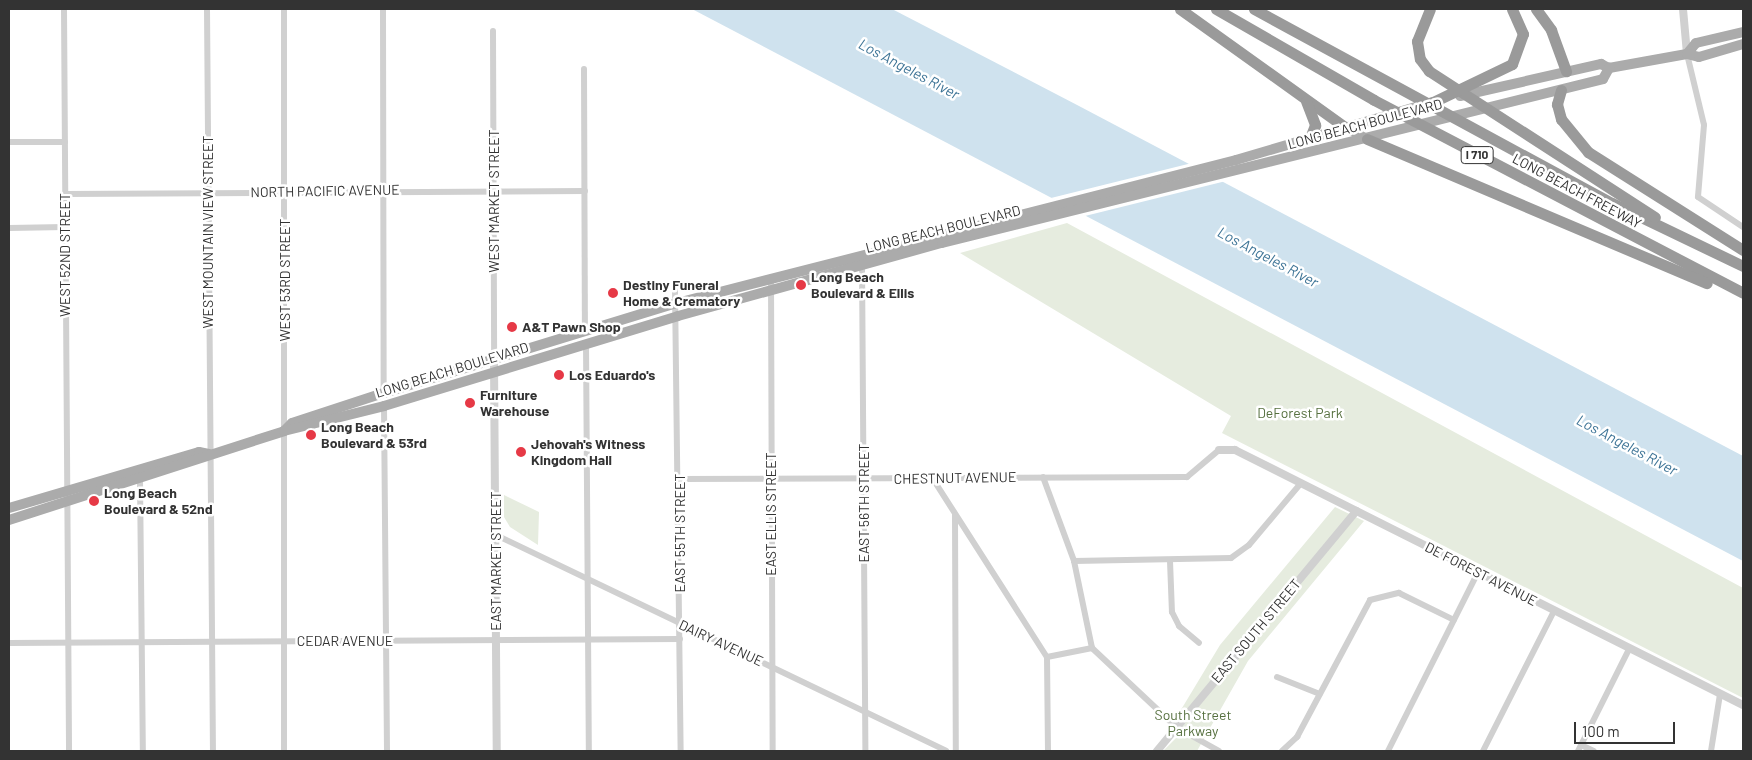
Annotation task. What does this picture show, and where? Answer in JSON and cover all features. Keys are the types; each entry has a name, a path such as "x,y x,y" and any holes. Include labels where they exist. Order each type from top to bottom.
{"highway":[{"path":"1180,9 1345,127"},
{"name":"LONG BEACH FREEWAY","path":"1216,9 1383,105 1743,293"},
{"name":"LONG BEACH FREEWAY","path":"1254,9 1695,244 1743,266"},
{"path":"1430,9 1417,41 1420,59 1429,71 1695,244"},
{"path":"1431,103 1512,64 1520,51 1522,26 1512,9"},
{"path":"1536,9 1551,30 1566,71"},
{"path":"1561,90 1557,104 1560,119 1588,152 1743,250"},
{"path":"1304,98 1314,114 1310,138"},
{"path":"1367,139 1743,298"}],"main road":[{"name":"LONG BEACH BOULEVARD","path":"1687,54 1696,43 1743,32"},
{"name":"LONG BEACH BOULEVARD","path":"284,432 292,423 384,393 677,303 771,277 942,244 1237,165 1365,120 1431,103 1600,64 1609,68 1687,54 1699,56 1743,44"},
{"name":"LONG BEACH BOULEVARD","path":"9,520 201,461 209,454 384,406 586,343 771,290 934,236 1237,165 1367,139 1500,100 1561,90 1603,79 1609,68"},
{"path":"1500,100 1560,83 1566,71"},
{"path":"1345,127 1367,139"},
{"name":"LONG BEACH BOULEVARD","path":"9,508 199,452 209,454"}],"street":[{"name":"WEST 52ND STREET","path":"64,9 69,751"},
{"name":"WEST MOUNTAIN VIEW STREET","path":"207,9 209,454 213,751"},
{"name":"WEST 53RD STREET","path":"284,9 286,191 284,751"},
{"path":"383,9 384,393"},
{"path":"1683,9 1687,54 1704,125 1698,197 1743,227"},
{"name":"WEST MARKET STREET","path":"493,31 494,372"},
{"path":"584,69 585,331"},
{"path":"9,142 65,142"},
{"name":"NORTH PACIFIC AVENUE","path":"65,194 494,189 585,191"},
{"path":"9,228 65,227"},
{"name":"EAST 56TH STREET","path":"861,259 865,751"},
{"name":"EAST ELLIS STREET","path":"771,277 773,751"},
{"name":"EAST 55TH STREET","path":"675,290 678,316 681,751"},
{"path":"586,343 589,751"},
{"name":"EAST MARKET STREET","path":"494,372 497,751"},
{"path":"384,406 387,751"},
{"name":"DE FOREST AVENUE","path":"1219,450 1229,448 1743,705"},
{"name":"CHESTNUT AVENUE","path":"680,479 933,480 1043,477 1187,477 1219,450"},
{"path":"1043,477 1074,562 1092,648 1176,727 1219,751"},
{"path":"140,479 143,751"},
{"path":"933,480 1048,657 1048,751"},
{"path":"1074,562 1213,562 1237,554 1301,484"},
{"name":"EAST SOUTH STREET","path":"1157,751 1356,511"},
{"path":"955,514 956,751"},
{"name":"DAIRY AVENUE","path":"496,535 946,751"},
{"path":"1170,562 1172,612 1179,626 1199,643"},
{"path":"1388,751 1478,572"},
{"path":"1282,751 1297,737 1370,600 1399,593 1454,620"},
{"path":"1483,751 1554,611"},
{"name":"CEDAR AVENUE","path":"9,643 680,639"},
{"path":"1048,657 1092,648"},
{"path":"1594,751 1579,748 1629,649"},
{"path":"1277,676 1320,694"},
{"path":"1711,751 1720,694"}],"green space":[{"name":"DeForest Park","path":"1067,223 1743,588 1743,698 1222,433 1231,416 960,253"},
{"path":"504,495 539,512 538,545 510,527 504,517"},
{"name":"South Street Parkway","path":"1335,507 1364,521 1248,661 1197,751 1163,751 1177,737 1176,718 1220,645"}],"water":[{"name":"Los Angeles River","path":"692,9 892,9 1079,106 1743,456 1743,561"}],"pier":[{"path":"1192,163 1226,181 1085,216 1051,198"}],"place":[{"name":"Long Beach Boulevard & Ellis","path":"801,285"},
{"name":"Destiny Funeral Home & Crematory","path":"613,293"},
{"name":"A&T Pawn Shop","path":"512,327"},
{"name":"Los Eduardo's","path":"559,375"},
{"name":"Furniture Warehouse","path":"470,403"},
{"name":"Long Beach Boulevard & 53rd","path":"311,435"},
{"name":"Jehovah's Witness Kingdom Hall","path":"521,452"},
{"name":"Long Beach Boulevard & 52nd","path":"94,501"}]}
